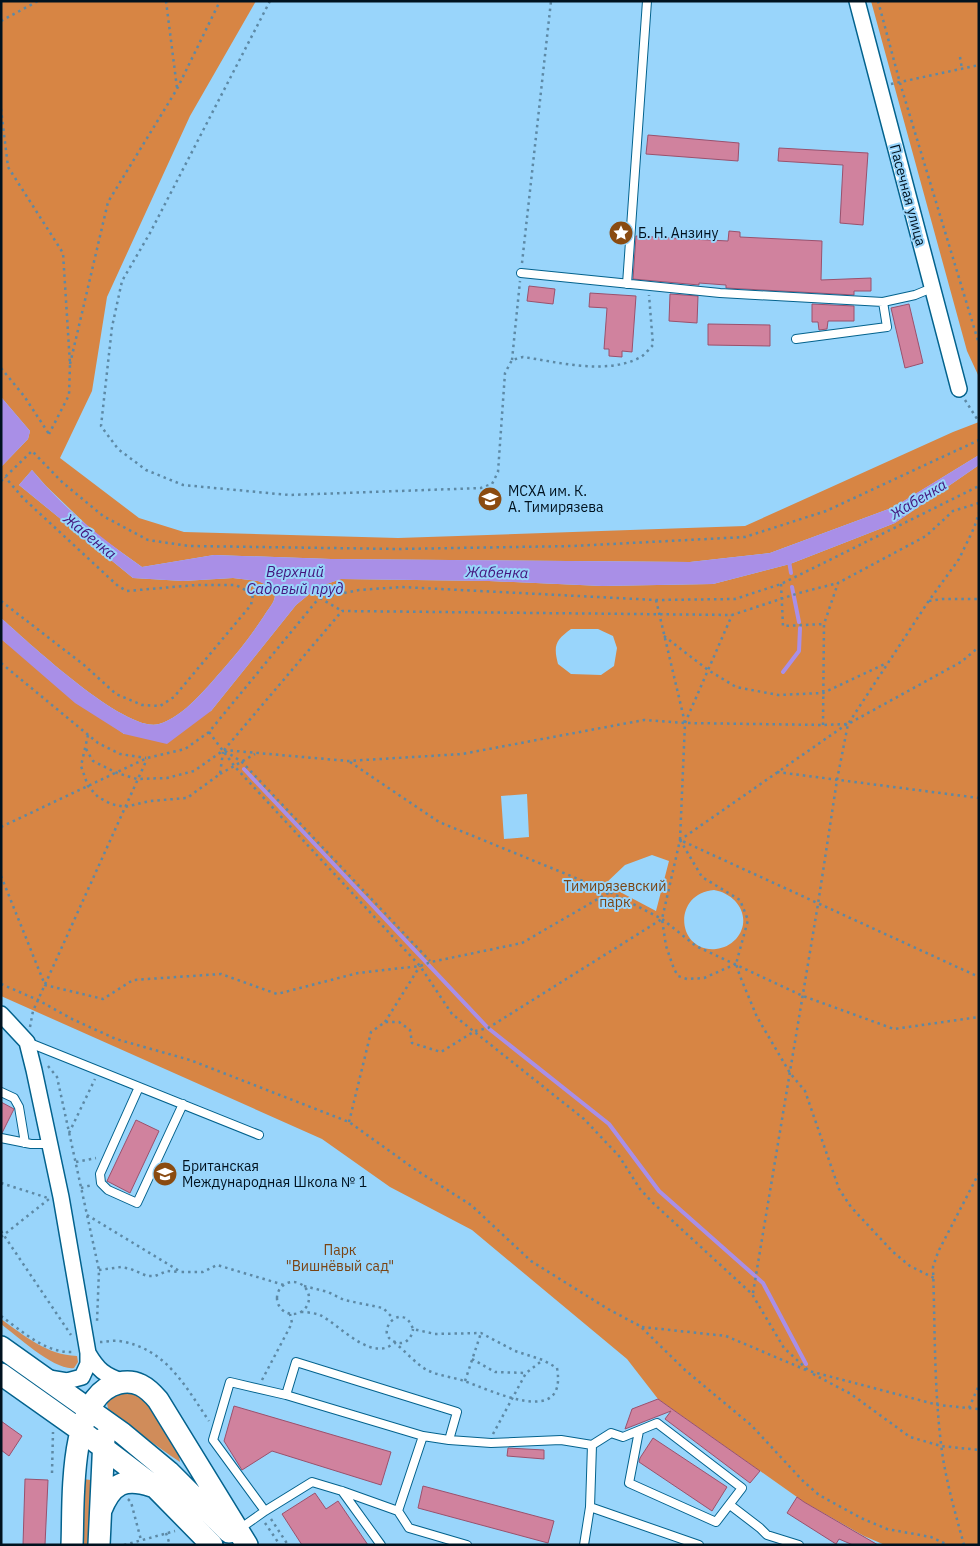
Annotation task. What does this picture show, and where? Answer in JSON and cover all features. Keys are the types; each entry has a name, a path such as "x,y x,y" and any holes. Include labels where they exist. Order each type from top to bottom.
{"main road":[{"path":"1,1347 96,1413 169,1472 242,1540"},
{"path":"1,1374 80,1430 155,1487 212,1545"},
{"path":"99,1545 104,1448 96,1413 99,1394 114,1384 130,1381 145,1386 158,1400 242,1540"},
{"path":"72,1545 76,1450 80,1430 96,1413"},
{"path":"101,1510 111,1491 128,1481 155,1487"}],"street":[{"name":"Пасечная улица","path":"857,1 959,389"},
{"path":"1,1014 27,1042 49,1144 55,1198 83,1349 88,1364 82,1377 76,1380 54,1380 41,1375"},
{"path":"83,1349 101,1372 124,1382"}],"lane":[{"path":"627,284 647,1"},
{"path":"521,273 720,293 883,302 916,295 932,288"},
{"path":"796,338 887,326 883,302"},
{"path":"27,1042 259,1135"},
{"path":"139,1087 100,1174 101,1183 108,1190 137,1203 182,1104"},
{"path":"1,1092 14,1098 19,1107 25,1142"},
{"path":"1,1138 31,1144 49,1144"},
{"path":"286,1396 296,1362 457,1412 449,1440"},
{"path":"262,1513 213,1440 230,1382 258,1388 423,1436 449,1440 491,1443 561,1440 592,1446 611,1433 623,1437 657,1423 742,1488 716,1522 629,1483 638,1431"},
{"path":"398,1511 423,1436"},
{"path":"584,1545 590,1507 592,1446"},
{"path":"242,1540 262,1513 312,1482 398,1511 409,1528 466,1545"},
{"path":"342,1491 381,1545"},
{"path":"730,1505 767,1535 800,1545"},
{"path":"590,1507 699,1545"}],"path":[{"path":"1,21 38,1"},
{"path":"166,1 177,89"},
{"path":"70,364 108,202 177,89 220,1"},
{"path":"270,1 150,233 122,281 112,327 101,426 118,449 146,470 183,484 289,495 481,488 492,484 498,472 505,373 512,360 551,1"},
{"path":"878,1 900,83 979,344"},
{"path":"960,57 962,68"},
{"path":"900,83 979,65"},
{"path":"1,109 8,167 63,254 70,364 68,395 49,434 24,396 1,368"},
{"path":"512,360 523,357 599,367 640,358 653,345 649,286"},
{"path":"959,389 979,422"},
{"path":"1,481 32,451 62,482 103,516 148,540 189,546 398,549 574,546 745,537 826,511 979,440"},
{"path":"1,601 84,665 116,694 142,705 160,706 174,697 219,644 250,605 253,594 236,585 196,585 127,591 110,580 23,498 5,477"},
{"path":"1,827 147,758 185,749 209,732 319,598 359,590 402,587 656,600 735,599 781,584 979,486"},
{"path":"319,598 342,611 732,615 838,583 926,536 953,511 979,503"},
{"path":"752,1294 803,996 837,780 848,724 928,602 959,559 979,513"},
{"path":"823,725 824,624 838,583"},
{"path":"781,584 783,626 824,624"},
{"path":"928,602 979,599"},
{"path":"656,600 685,723 680,840 662,919 666,946 678,976 687,980 704,978 736,964"},
{"path":"86,749 92,761 117,773 138,779 166,778 194,771 224,750 342,611"},
{"path":"685,723 732,615"},
{"path":"664,636 708,670 736,687 778,695 823,693 888,662"},
{"path":"680,840 848,724 961,662 979,647"},
{"path":"1,663 98,743 120,754 147,758"},
{"path":"224,750 348,761 462,754 644,720 685,723 848,724"},
{"path":"209,732 235,766 420,966 452,1014 584,1119 618,1156 640,1190 752,1294 784,1348 809,1372 938,1405 979,1409"},
{"path":"88,735 81,766 88,786 98,797 111,804 125,807 150,801 187,798 220,774 256,753"},
{"path":"224,750 242,762 431,962"},
{"path":"220,774 224,750"},
{"path":"27,1042 33,1011 147,758"},
{"path":"348,761 439,822 610,892 662,919 696,946 803,996 894,1029 979,1017"},
{"path":"776,772 979,798"},
{"path":"680,840 979,976"},
{"path":"680,840 702,877 740,900 748,920 736,964 757,1017 790,1073 805,1092 839,1189 851,1207 893,1252 910,1266 934,1278"},
{"path":"1,876 45,985"},
{"path":"45,985 103,999 133,980 221,974 277,994 358,973 420,966 522,943 610,892"},
{"path":"385,1022 398,1022 410,1030 412,1042 442,1052 475,1032 488,1028 662,919"},
{"path":"349,1122 371,1032 385,1022 420,966"},
{"path":"1,984 38,1000 72,1020 116,1039 190,1060 349,1122 416,1170 472,1205 531,1261 608,1310 640,1326 685,1370 751,1425 819,1496 887,1529 931,1537 948,1545"},
{"path":"45,1063 57,1077 99,1270 97,1327"},
{"path":"69,1133 99,1071"},
{"path":"76,1162 109,1154"},
{"path":"964,1545 955,1515 941,1446 934,1267 938,1252 979,1173"},
{"path":"1,1184 55,1198"},
{"path":"3,1236 55,1198"},
{"path":"87,1215 181,1272"},
{"path":"1,1231 83,1349"},
{"path":"99,1270 121,1267 147,1276 156,1276 167,1270 203,1272 217,1265 284,1285"},
{"path":"394,1319 383,1308 344,1300 328,1292 293,1282 284,1285 277,1294 281,1309 290,1314 300,1312 318,1314 334,1323 358,1342 374,1348 386,1348 395,1342"},
{"path":"300,1312 308,1299 308,1294 302,1286"},
{"path":"258,1388 292,1324 290,1314"},
{"path":"1,1316 34,1340 56,1350 69,1352 83,1349 97,1342 119,1341 148,1349 172,1368 216,1430"},
{"path":"395,1342 400,1344 408,1341 411,1337 413,1328 406,1318 398,1317 394,1319 388,1325 387,1333 391,1340 427,1370 465,1381 511,1399 544,1402 554,1396 560,1381 558,1368 543,1360 515,1351 481,1333 435,1334 413,1328"},
{"path":"640,1326 726,1336 809,1372 851,1394 910,1437 941,1446 979,1450"},
{"path":"465,1381 481,1333"},
{"path":"472,1359 495,1372 526,1373"},
{"path":"491,1443 493,1432 526,1373 543,1360"},
{"path":"969,1408 979,1385"},
{"path":"52,1473 54,1434"},
{"path":"126,1496 131,1502 141,1540"},
{"path":"262,1513 280,1545"},
{"path":"262,1513 288,1545"},
{"path":"124,1545 178,1530"},
{"path":"166,1534 170,1545"}],"shaded area":[{"path":"1,1319 37,1344 66,1355 77,1356 78,1362 74,1368 57,1364 47,1359 1,1324"},
{"path":"120,1392 134,1393 148,1403 179,1455 180,1462 108,1409 107,1403 111,1396"},
{"path":"83,1479 91,1480 88,1545 80,1545"}],"green space":[{"path":"1,1 256,1 190,116 107,297 92,391 60,458 139,518 184,532 398,538 745,526 979,422 979,455 894,507 770,553 690,562 331,559 214,555 142,567 96,534 32,470 19,485 133,578 183,581 233,578 258,581 276,589 272,604 245,642 211,683 186,708 159,724 144,723 124,715 77,683 1,618 1,467 28,439 30,431 1,397"},
{"path":"871,1 979,1 979,377 967,351"},
{"name":"Тимирязевский парк","path":"979,465 979,1545 885,1545 864,1536 804,1502 658,1399 627,1359 472,1230 390,1187 322,1139 1,996 1,639 124,734 211,711 296,605 318,587 341,579 489,581 602,586 713,584 790,564 895,523","holes":["571,629 598,629 613,636 617,648 614,666 601,675 571,674 558,664 556,652 559,640","527,794 529,837 504,839 501,796","652,855 669,861 656,911 605,884 625,865","714,890 723,892 736,902 740,909 743,916 741,931 736,939 727,946 716,949 703,948 693,942 687,933 684,922 685,911 691,901 700,894"]}],"water":[{"path":"1,397 30,431 28,439 1,467"},
{"name":"Верхний Садовый пруд","path":"979,455 979,465 895,523 790,564 713,584 602,586 489,581 341,579 318,587 296,605 211,711 167,744 124,734 75,703 1,639 1,618 54,664 101,701 124,715 144,723 159,724 177,715 203,692 255,629 275,597 275,589 258,581 233,578 183,581 133,578 19,485 32,470 57,498 84,522 142,567 214,555 331,559 690,562 770,553 894,507"}],"building":[{"path":"648,135 739,143 738,161 646,154"},
{"path":"779,148 868,153 863,225 840,223 843,165 778,161"},
{"path":"729,231 740,232 740,237 822,241 821,280 871,278 871,291 854,291 854,295 726,288 726,285 699,283 699,285 633,279 636,236 728,241"},
{"path":"529,286 555,289 553,304 527,301"},
{"path":"590,293 636,296 632,352 622,351 622,357 609,356 609,349 604,349 607,308 589,307"},
{"path":"670,294 698,296 697,323 669,321"},
{"path":"812,304 854,306 854,321 828,321 827,329 819,330 818,322 812,322"},
{"path":"909,304 923,363 905,368 891,308"},
{"path":"708,324 770,325 770,346 708,345"},
{"path":"1,1102 14,1109 2,1133 1,1132"},
{"path":"136,1120 159,1131 130,1193 107,1181"},
{"path":"658,1399 760,1471 750,1483 665,1419 671,1411 625,1429 632,1409"},
{"path":"234,1406 391,1452 381,1485 272,1451 242,1470 224,1441"},
{"path":"1,1421 22,1436 9,1456 1,1450"},
{"path":"653,1438 727,1487 712,1511 639,1462"},
{"path":"508,1448 544,1450 544,1459 507,1456"},
{"path":"25,1479 48,1480 45,1545 23,1545"},
{"path":"423,1486 554,1521 548,1543 418,1508"},
{"path":"315,1493 326,1509 338,1501 368,1545 302,1545 282,1514"},
{"path":"797,1497 878,1545 853,1545 839,1539 836,1544 787,1513"}],"waterway":[{"path":"789,561 791,573"},
{"path":"792,587 799,622"},
{"path":"783,672 799,651 800,628"},
{"path":"244,769 488,1028 609,1124 659,1191 763,1283 806,1364"}],"place":[{"name":"Б. Н. Анзину","path":"621,233"},
{"name":"МСХА им. К. А. Тимирязева","path":"490,499"},
{"name":"Британская Международная Школа № 1","path":"165,1174"}],"water label":[{"name":"Жабенка","path":"918,499"},
{"name":"Жабенка","path":"90,536"},
{"name":"Жабенка","path":"497,572"}],"park label":[{"name":"Парк \"Вишнёвый сад\"","path":"340,1258"}]}
